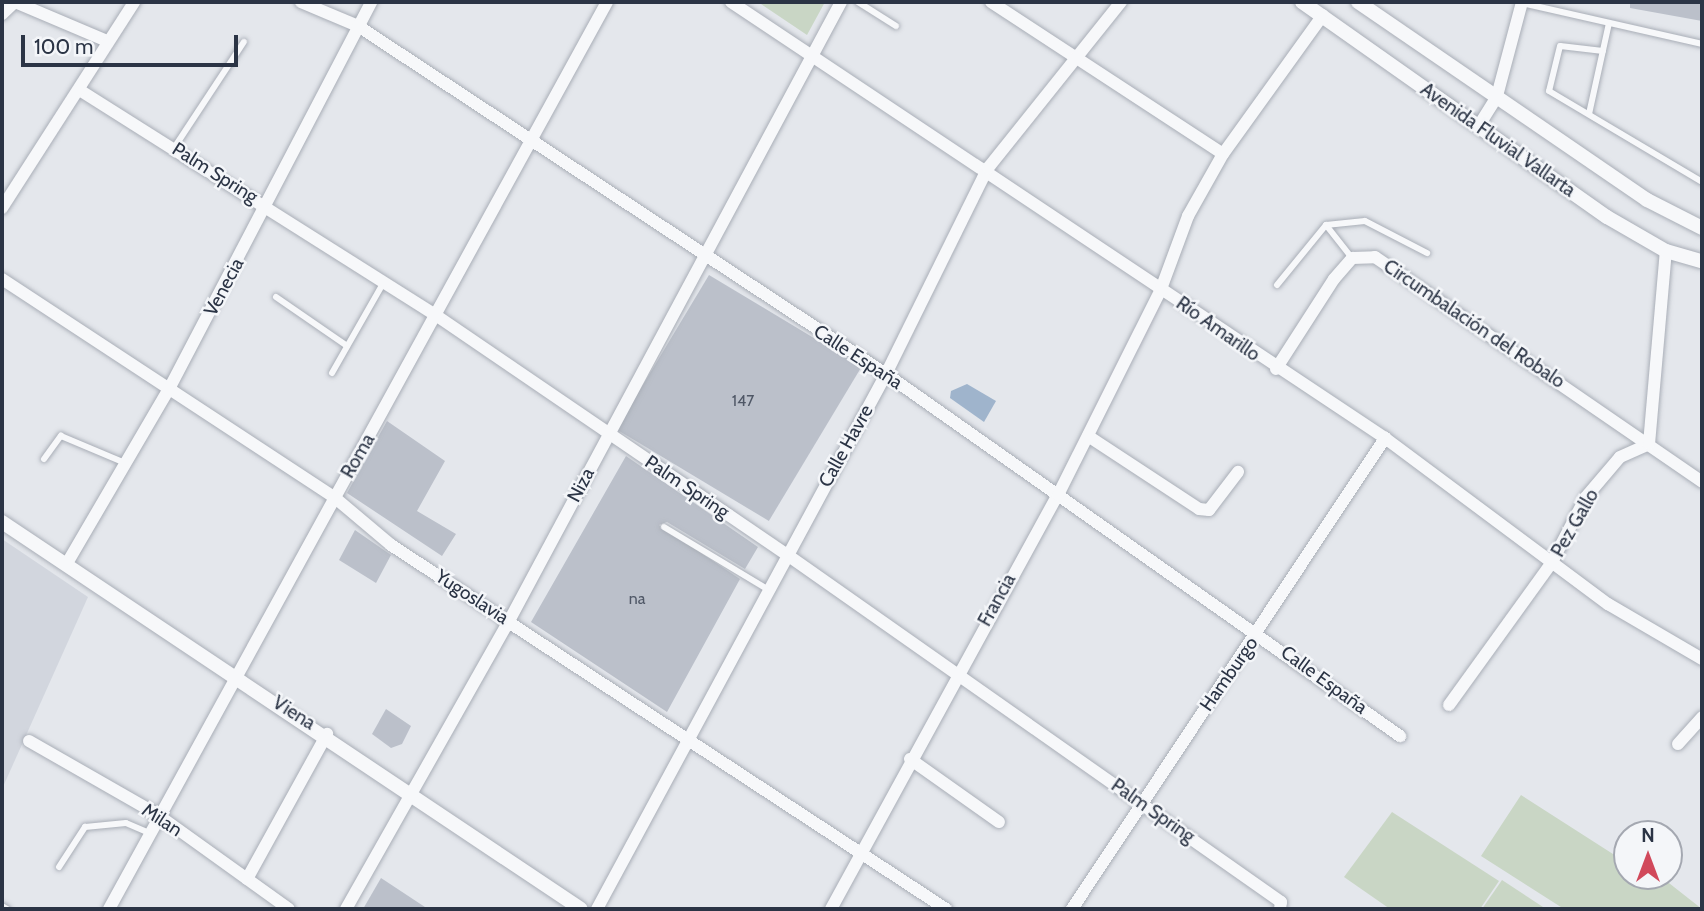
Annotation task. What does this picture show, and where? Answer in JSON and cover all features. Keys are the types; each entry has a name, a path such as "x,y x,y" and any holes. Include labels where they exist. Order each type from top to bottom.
{"street":[{"path":"2,15 15,2 107,41"},
{"path":"2,208 81,91 107,41 134,2"},
{"name":"Calle España","path":"301,2 358,26 706,258 886,374 1258,632 1400,736"},
{"name":"Venecia","path":"66,565 169,389 371,2"},
{"name":"Roma","path":"109,909 158,815 437,316 607,2"},
{"name":"Río Amarillo","path":"731,2 811,57 988,168 1276,369 1385,439 1608,604 1702,659"},
{"name":"Niza","path":"346,909 509,621 841,2"},
{"path":"990,2 1223,154"},
{"name":"Calle Havre","path":"597,909 767,589 886,374 988,168 1121,2"},
{"name":"Avenida Fluvial Vallarta","path":"1302,2 1324,15 1478,127 1666,251 1702,261"},
{"name":"Avenida Fluvial Vallarta","path":"1358,2 1647,200 1702,228"},
{"path":"1478,127 1497,96 1522,2"},
{"name":"Francia","path":"831,909 910,759 1058,495 1161,289 1173,247 1223,154 1324,15"},
{"name":"Palm Spring","path":"81,91 267,205 437,316 786,554 1141,802 1280,906"},
{"path":"1649,444 1666,251"},
{"name":"Circumbalación del Robalo","path":"1352,258 1375,257 1702,482"},
{"path":"1276,369 1352,258"},
{"name":"Yugoslavia","path":"2,279 334,497 391,545 946,909"},
{"path":"1088,436 1199,509 1209,510 1238,472"},
{"name":"Hamburgo","path":"1072,909 1385,439"},
{"name":"Pez Gallo","path":"1449,705 1552,562 1586,497 1620,457 1649,444"},
{"name":"Viena","path":"2,522 327,734 411,797 581,909"},
{"path":"1678,744 1702,717"},
{"path":"247,879 327,734"},
{"name":"Milan","path":"29,741 158,815 289,909"},
{"path":"910,759 999,822"}],"lane":[{"path":"858,2 896,26"},
{"path":"1522,2 1702,44"},
{"path":"1589,114 1609,23"},
{"path":"174,148 244,42"},
{"path":"1603,51 1560,46 1549,91 1702,182"},
{"path":"1277,285 1326,225 1365,221 1427,253"},
{"path":"1326,225 1352,258"},
{"path":"332,373 384,282"},
{"path":"276,297 347,346"},
{"path":"44,459 61,436 124,462"},
{"path":"664,527 767,589"},
{"path":"59,867 85,827 126,823 150,833"},
{"path":"2,906 7,909"}],"shaded area":[{"path":"2,539 88,597 2,789"}],"green space":[{"path":"758,2 825,2 807,35"},
{"path":"1521,795 1613,854 1613,890 1678,890 1702,909 1564,909 1481,856"},
{"path":"1392,812 1499,881 1480,909 1390,909 1344,877"},
{"path":"1502,880 1543,907 1482,909"}],"water":[{"path":"967,384 996,401 984,422 950,398 951,391"}],"building":[{"path":"1630,2 1702,2 1702,21 1630,8"},
{"path":"709,275 862,367 769,521 616,429"},
{"path":"387,421 445,461 417,511 456,534 442,556 347,493"},
{"path":"626,456 758,547 745,569 667,522 659,525 740,579 667,712 531,622"},
{"path":"355,530 391,555 376,583 339,560"},
{"path":"386,709 411,726 402,744 391,748 372,734"},
{"path":"381,878 428,909 363,909"}]}
